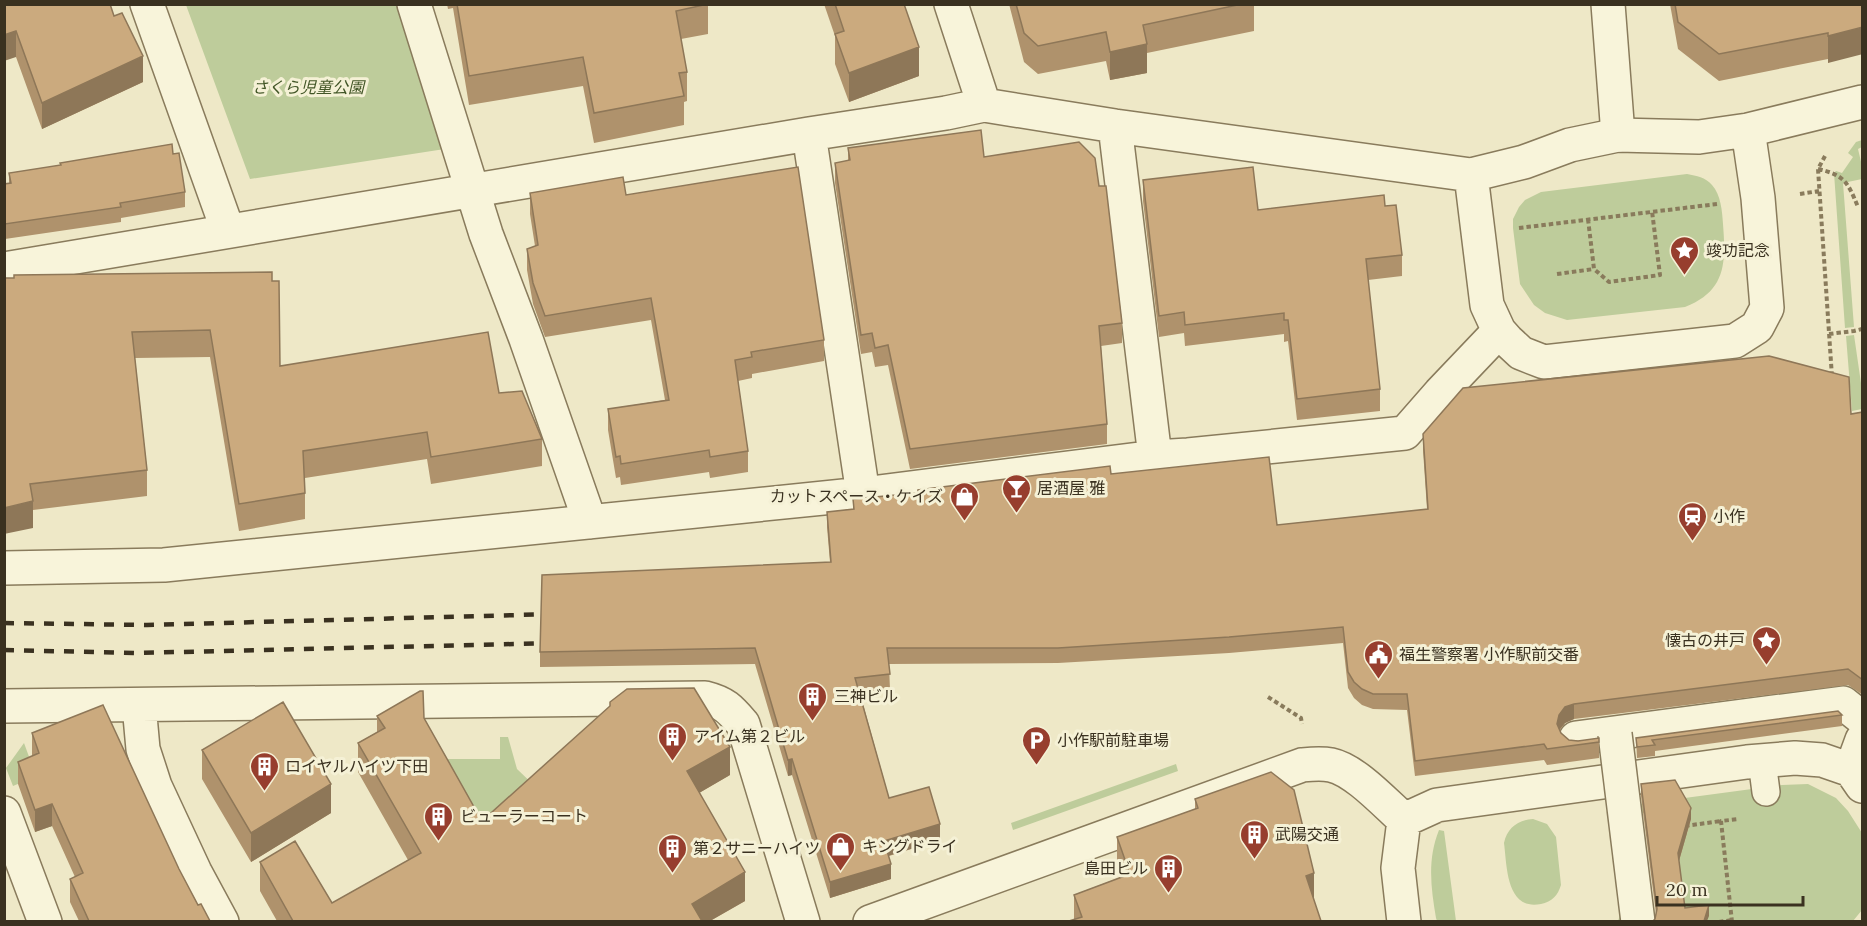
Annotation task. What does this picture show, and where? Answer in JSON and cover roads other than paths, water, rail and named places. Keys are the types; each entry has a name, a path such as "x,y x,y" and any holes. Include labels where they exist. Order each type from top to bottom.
{"street":[{"path":"147,4 228,231"},
{"path":"414,4 486,234 526,339 590,522"},
{"path":"951,4 984,105"},
{"path":"1608,4 1618,135"},
{"path":"4,269 984,105 1115,126 1471,175 1524,162 1570,145 1618,135 1699,137 1748,130 1863,102"},
{"path":"1115,126 1155,457"},
{"path":"1471,175 1487,305 1499,331 1521,353 1544,362 1735,341 1757,327 1767,308 1758,198 1748,130"},
{"path":"809,134 863,494"},
{"path":"4,568 164,565 863,494 1155,457 1405,433 1499,331"},
{"path":"4,706 705,698 720,702 732,710 743,724 802,921"},
{"path":"1638,921 1598,729 1843,703 1863,718"},
{"path":"140,705 143,749 155,786 195,872 222,921"},
{"path":"1404,820 1437,805 1764,776 1795,758 1822,760 1857,778 1863,740"},
{"path":"870,921 1302,765 1318,763 1333,765 1348,772 1404,820"},
{"path":"4,813 45,921"},
{"path":"1404,820 1398,868 1404,921"}],"railway":[{"path":"4,623 147,625 556,614"},
{"path":"4,650 137,653 556,643"}],"place":[{"name":"竣功記念","path":"1685,276"},
{"name":"居酒屋 雅","path":"1016,514"},
{"name":"カットスペース・ケイズ","path":"964,522"},
{"name":"小作","path":"1692,542"},
{"name":"懐古の井戸","path":"1766,666"},
{"name":"福生警察署 小作駅前交番","path":"1378,680"},
{"name":"三神ビル","path":"813,722"},
{"name":"アイム第２ビル","path":"673,762"},
{"name":"小作駅前駐車場","path":"1036,766"},
{"name":"ロイヤルハイツ下田","path":"264,792"},
{"name":"ビューラーコート","path":"439,842"},
{"name":"武陽交通","path":"1254,860"},
{"name":"キングドライ","path":"841,872"},
{"name":"第２サニーハイツ","path":"672,874"},
{"name":"島田ビル","path":"1169,894"}],"park label":[{"name":"さくら児童公園","path":"308,87"}]}
